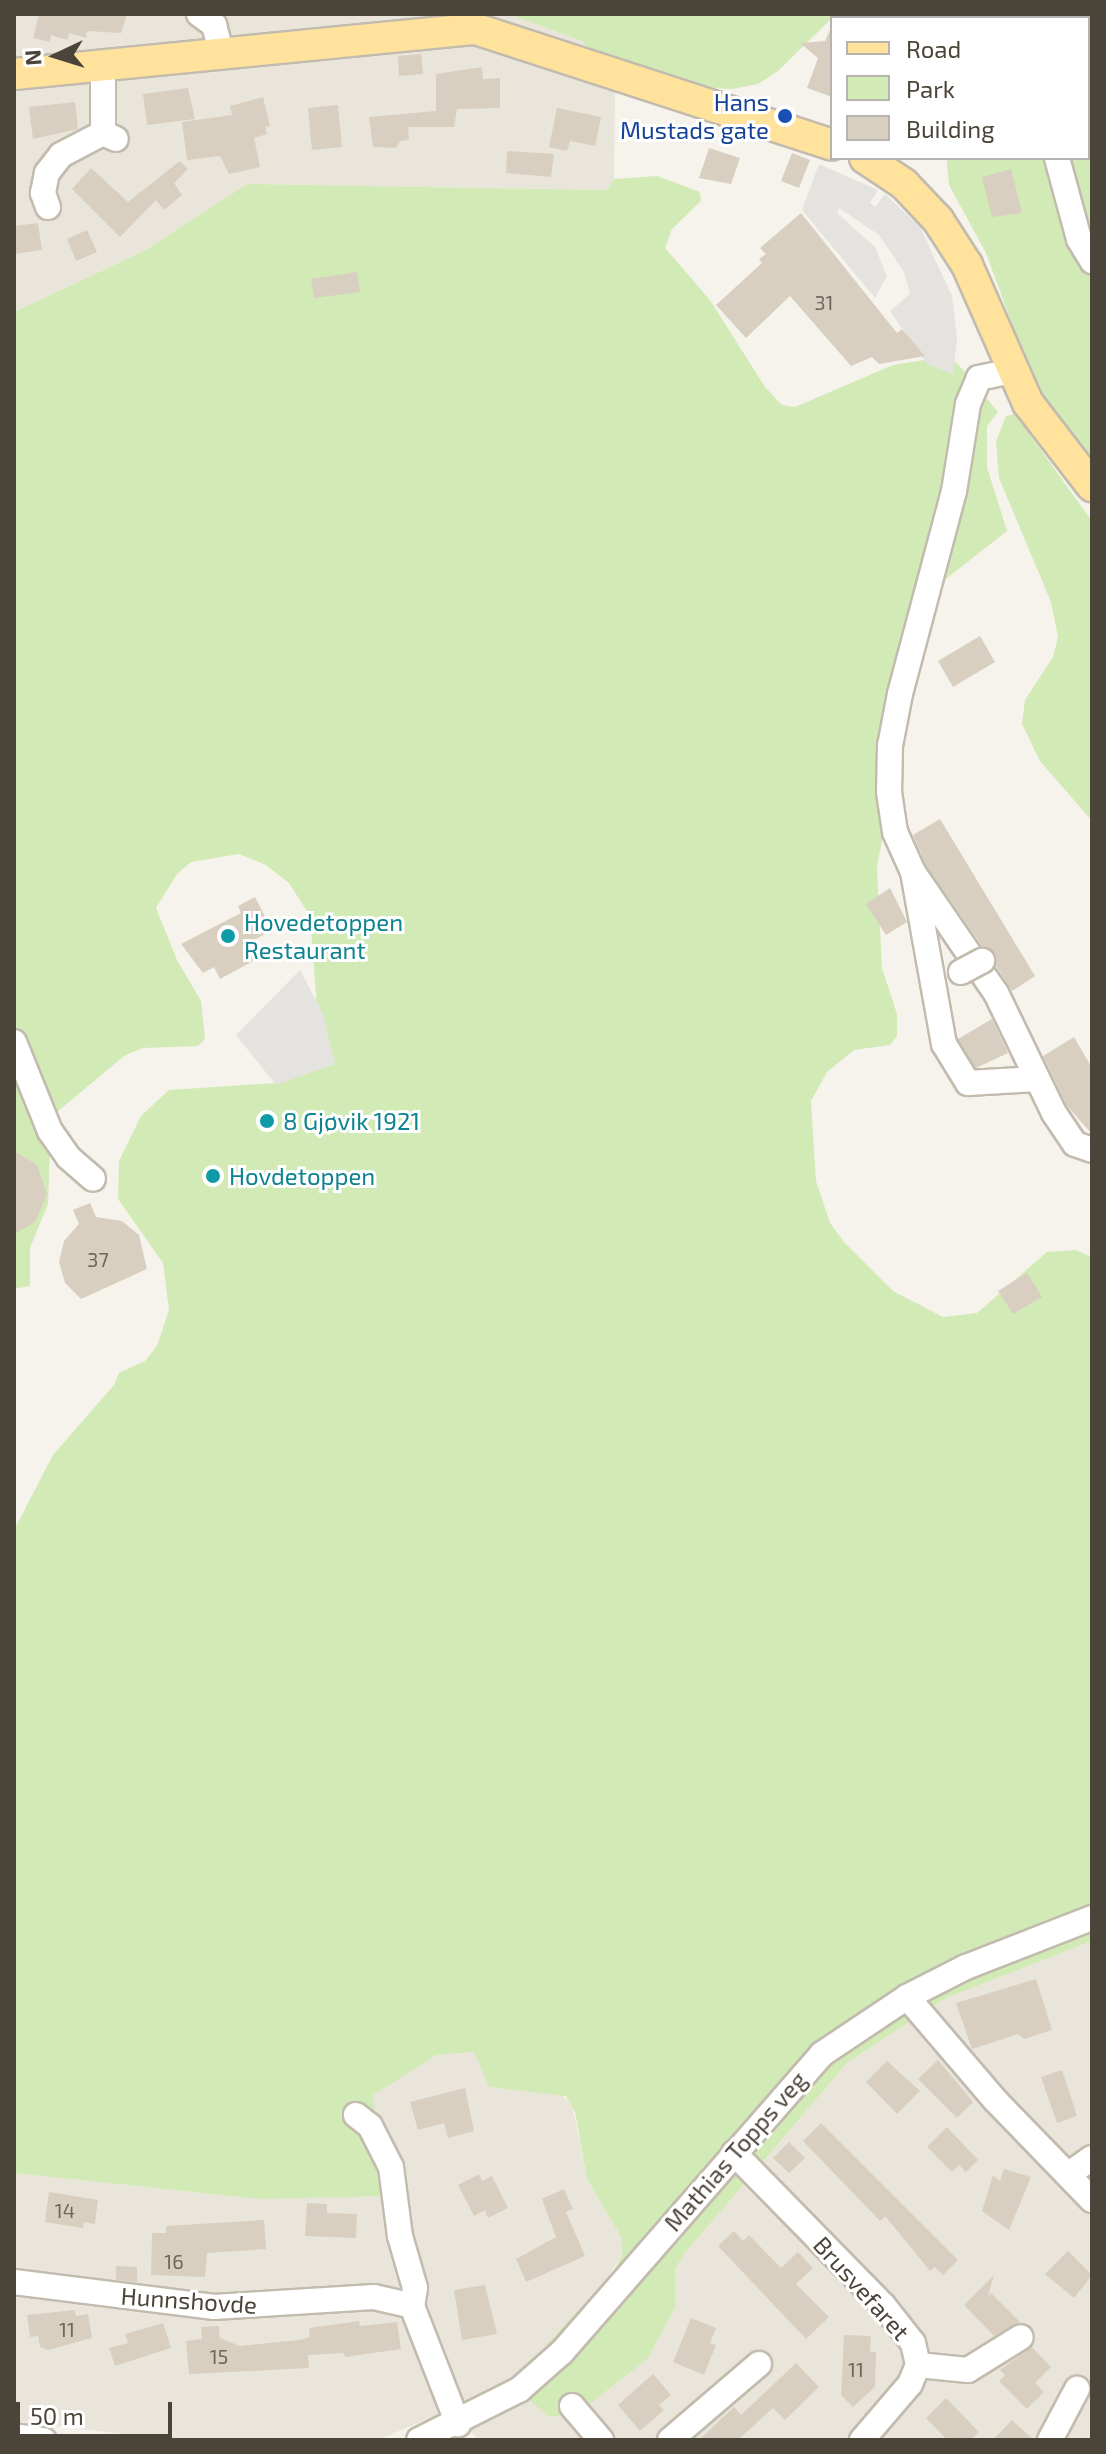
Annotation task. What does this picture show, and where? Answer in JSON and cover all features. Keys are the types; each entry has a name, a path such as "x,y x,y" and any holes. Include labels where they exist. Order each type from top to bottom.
{"main road":[{"path":"14,74 448,28 495,31 614,76 830,144"},
{"path":"868,160 904,184 938,220 967,265 1012,371 1035,413 1092,486"}],"street":[{"path":"199,14 214,25 221,52"},
{"path":"48,207 43,193 47,173 61,155 111,137 103,66"},
{"path":"1058,160 1079,239 1092,261"},
{"path":"1012,371 979,378 968,404 954,491 890,746 895,832 913,872 996,993 1037,1079 1075,1144 1092,1150"},
{"path":"913,872 944,1044 968,1083 1037,1079"},
{"path":"932,988 971,967"},
{"path":"14,1042 50,1131 68,1157 93,1179"},
{"name":"Mathias Topps veg","path":"419,2440 458,2424 519,2390 562,2352 822,2054 907,1997 1092,1918"},
{"path":"907,1997 995,2100 1092,2200"},
{"path":"356,2115 370,2126 391,2167 400,2236 415,2288 412,2306 458,2424"},
{"name":"Brusvefaret","path":"734,2153 883,2305 913,2343 918,2365 910,2384 866,2438"},
{"path":"1069,2174 1092,2158"},
{"name":"Hunnshovde","path":"14,2282 214,2307 299,2306 374,2297 412,2306"},
{"path":"918,2365 968,2370 1021,2337"},
{"path":"670,2440 759,2364"},
{"path":"1050,2440 1077,2389"},
{"path":"572,2406 601,2440"},
{"path":"14,2436 44,2440"}],"shaded area":[{"path":"14,14 508,14 582,41 615,93 614,179 607,190 247,184 144,251 14,312"},
{"path":"819,164 878,190 870,203 875,207 885,194 920,227 952,296 957,338 953,374 927,364 890,311 910,294 904,272 879,235 839,208 837,213 875,247 887,276 875,298 802,210"},
{"path":"300,970 323,1014 335,1064 276,1085 236,1035"},
{"path":"1092,1941 1092,2440 479,2440 450,2410 377,2440 174,2440 14,2421 14,2173 258,2199 317,2196 373,2114 373,2095 379,2088 437,2055 475,2052 489,2087 557,2092 572,2103 587,2179 621,2237 622,2255 601,2287 648,2358 675,2308 675,2269 685,2253 848,2062 946,1998"}],"green space":[{"path":"508,14 1092,14 1092,460 1044,411 986,253 949,185 947,164 947,160 1090,160 1090,16 830,16 830,20 778,71 758,84 732,89 711,88 592,54 582,41"},
{"path":"657,176 700,192 701,201 672,229 665,248 710,300 765,387 782,405 795,407 893,365 937,358 957,363 998,412 987,426 987,467 1007,531 937,586 926,605 877,867 882,968 897,1014 897,1036 890,1045 854,1050 827,1072 811,1101 816,1181 830,1223 844,1242 893,1291 943,1317 977,1313 1047,1252 1076,1250 1092,1257 1092,1941 946,1998 848,2062 685,2253 675,2269 675,2308 648,2358 578,2413 550,2417 528,2399 522,2372 613,2272 622,2255 621,2237 587,2179 575,2112 566,2096 489,2087 474,2052 437,2055 373,2095 385,2196 258,2199 14,2173 14,1530 53,1455 114,1385 119,1373 145,1361 157,1346 169,1310 163,1263 118,1199 119,1161 141,1116 169,1090 275,1083 315,1047 316,995 310,916 289,883 266,865 239,854 191,862 177,874 156,908 177,960 201,1001 205,1039 198,1046 142,1048 124,1056 51,1117 48,1204 30,1248 30,1286 14,1289 14,312 144,251 247,184 607,190 614,179"},
{"path":"1015,414 1092,521 1092,821 1040,761 1022,724 1025,700 1053,657 1058,637 1051,602 999,478 996,442 1006,416"}],"building":[{"path":"39,14 127,14 121,33 87,31 86,38 69,33 68,40 51,35 50,42 33,38"},
{"path":"830,30 830,96 807,88 818,58 800,43 825,41"},
{"path":"421,54 423,74 399,76 398,56"},
{"path":"482,67 483,79 500,78 500,108 457,109 454,127 408,127 409,140 400,141 396,148 373,147 369,117 436,111 436,74"},
{"path":"188,88 195,119 147,125 143,94"},
{"path":"263,97 270,126 265,127 267,134 254,138 260,167 229,174 220,156 187,160 182,122 232,115 230,106"},
{"path":"75,102 78,129 33,139 29,107"},
{"path":"338,105 342,147 312,150 308,108"},
{"path":"557,108 601,117 595,146 570,141 567,151 549,147"},
{"path":"709,148 740,158 731,184 699,178"},
{"path":"507,151 554,154 551,177 506,173"},
{"path":"792,153 810,160 799,188 781,181"},
{"path":"180,161 188,169 174,183 182,195 164,210 156,200 120,237 72,189 91,168 128,202"},
{"path":"1011,169 1022,213 992,217 982,177"},
{"path":"801,213 897,333 902,329 925,356 879,364 872,357 851,366 790,296 746,338 716,305 762,263 759,259 766,254 760,248"},
{"path":"38,223 42,250 14,254 14,226"},
{"path":"87,230 97,252 76,261 67,239"},
{"path":"357,272 360,292 314,298 311,279"},
{"path":"980,636 995,662 953,687 938,661"},
{"path":"940,819 1035,976 1012,991 996,966 995,953 982,946 926,865 913,835"},
{"path":"890,888 907,922 886,935 866,904"},
{"name":"Hovedetoppen Restaurant","path":"255,897 272,930 251,942 259,958 220,979 214,967 203,973 181,944 241,913 238,906"},
{"path":"992,1019 1008,1053 976,1068 958,1039"},
{"path":"1074,1037 1092,1068 1092,1134 1067,1106 1043,1056"},
{"path":"14,1151 37,1165 47,1194 35,1222 14,1234"},
{"path":"90,1203 96,1217 122,1221 139,1235 147,1269 81,1299 65,1283 59,1262 64,1241 79,1224 73,1210"},
{"path":"1027,1273 1042,1297 1013,1314 998,1291"},
{"path":"1036,1979 1052,2030 1024,2039 1018,2034 972,2049 956,2003"},
{"path":"938,2060 973,2102 957,2118 918,2079"},
{"path":"887,2061 920,2091 897,2114 866,2082"},
{"path":"1062,2070 1077,2116 1057,2123 1041,2077"},
{"path":"465,2088 474,2131 448,2138 444,2123 418,2130 410,2102"},
{"path":"821,2123 958,2260 943,2275 935,2267 930,2271 885,2216 880,2221 803,2141"},
{"path":"947,2127 978,2160 966,2172 959,2165 952,2172 927,2147"},
{"path":"789,2142 805,2158 789,2173 773,2158"},
{"path":"1004,2169 1031,2177 1009,2230 982,2211 993,2175 1000,2181"},
{"path":"479,2174 482,2181 492,2176 508,2208 488,2218 485,2210 474,2216 458,2185"},
{"path":"564,2189 573,2209 566,2212 585,2256 526,2282 516,2259 556,2237 542,2199"},
{"path":"49,2192 98,2200 95,2224 84,2222 83,2228 45,2222"},
{"path":"307,2203 327,2204 327,2213 357,2214 356,2238 305,2236"},
{"path":"264,2220 266,2249 207,2253 205,2277 151,2275 152,2233 166,2233 166,2226"},
{"path":"734,2231 743,2241 749,2235 781,2268 798,2252 813,2268 796,2284 829,2317 806,2339 718,2246"},
{"path":"1068,2251 1092,2275 1074,2298 1045,2274"},
{"path":"116,2266 137,2267 137,2282 116,2280"},
{"path":"994,2275 988,2296 991,2293 1020,2322 994,2336 964,2305"},
{"path":"485,2285 497,2334 462,2340 454,2290"},
{"path":"75,2310 76,2316 88,2314 92,2338 48,2350 40,2347 38,2336 30,2337 27,2315"},
{"path":"691,2318 716,2328 710,2343 716,2345 704,2375 673,2362"},
{"path":"359,2321 360,2326 397,2322 401,2349 345,2357 344,2353 308,2355 309,2368 189,2374 186,2341 202,2339 201,2327 219,2326 220,2338 240,2346 299,2340 310,2337 309,2328"},
{"path":"163,2323 171,2348 115,2366 109,2348 128,2343 125,2334"},
{"path":"844,2335 871,2336 870,2352 876,2352 875,2387 853,2407 841,2395"},
{"path":"1032,2347 1051,2367 1035,2383 1044,2392 1027,2409 999,2381 1005,2375 1000,2370"},
{"path":"796,2363 819,2387 785,2420 773,2408 738,2440 699,2440 734,2407 741,2415"},
{"path":"653,2374 671,2395 659,2405 664,2410 640,2431 618,2405"},
{"path":"946,2398 979,2432 971,2440 947,2440 926,2418"},
{"path":"1012,2420 1034,2440 993,2440"}],"place":[{"name":"Hans Mustads gate","path":"785,116"},
{"name":"Hovedetoppen Restaurant","path":"228,936"},
{"name":"8 Gjøvik 1921","path":"267,1121"},
{"name":"Hovdetoppen","path":"213,1176"}]}
